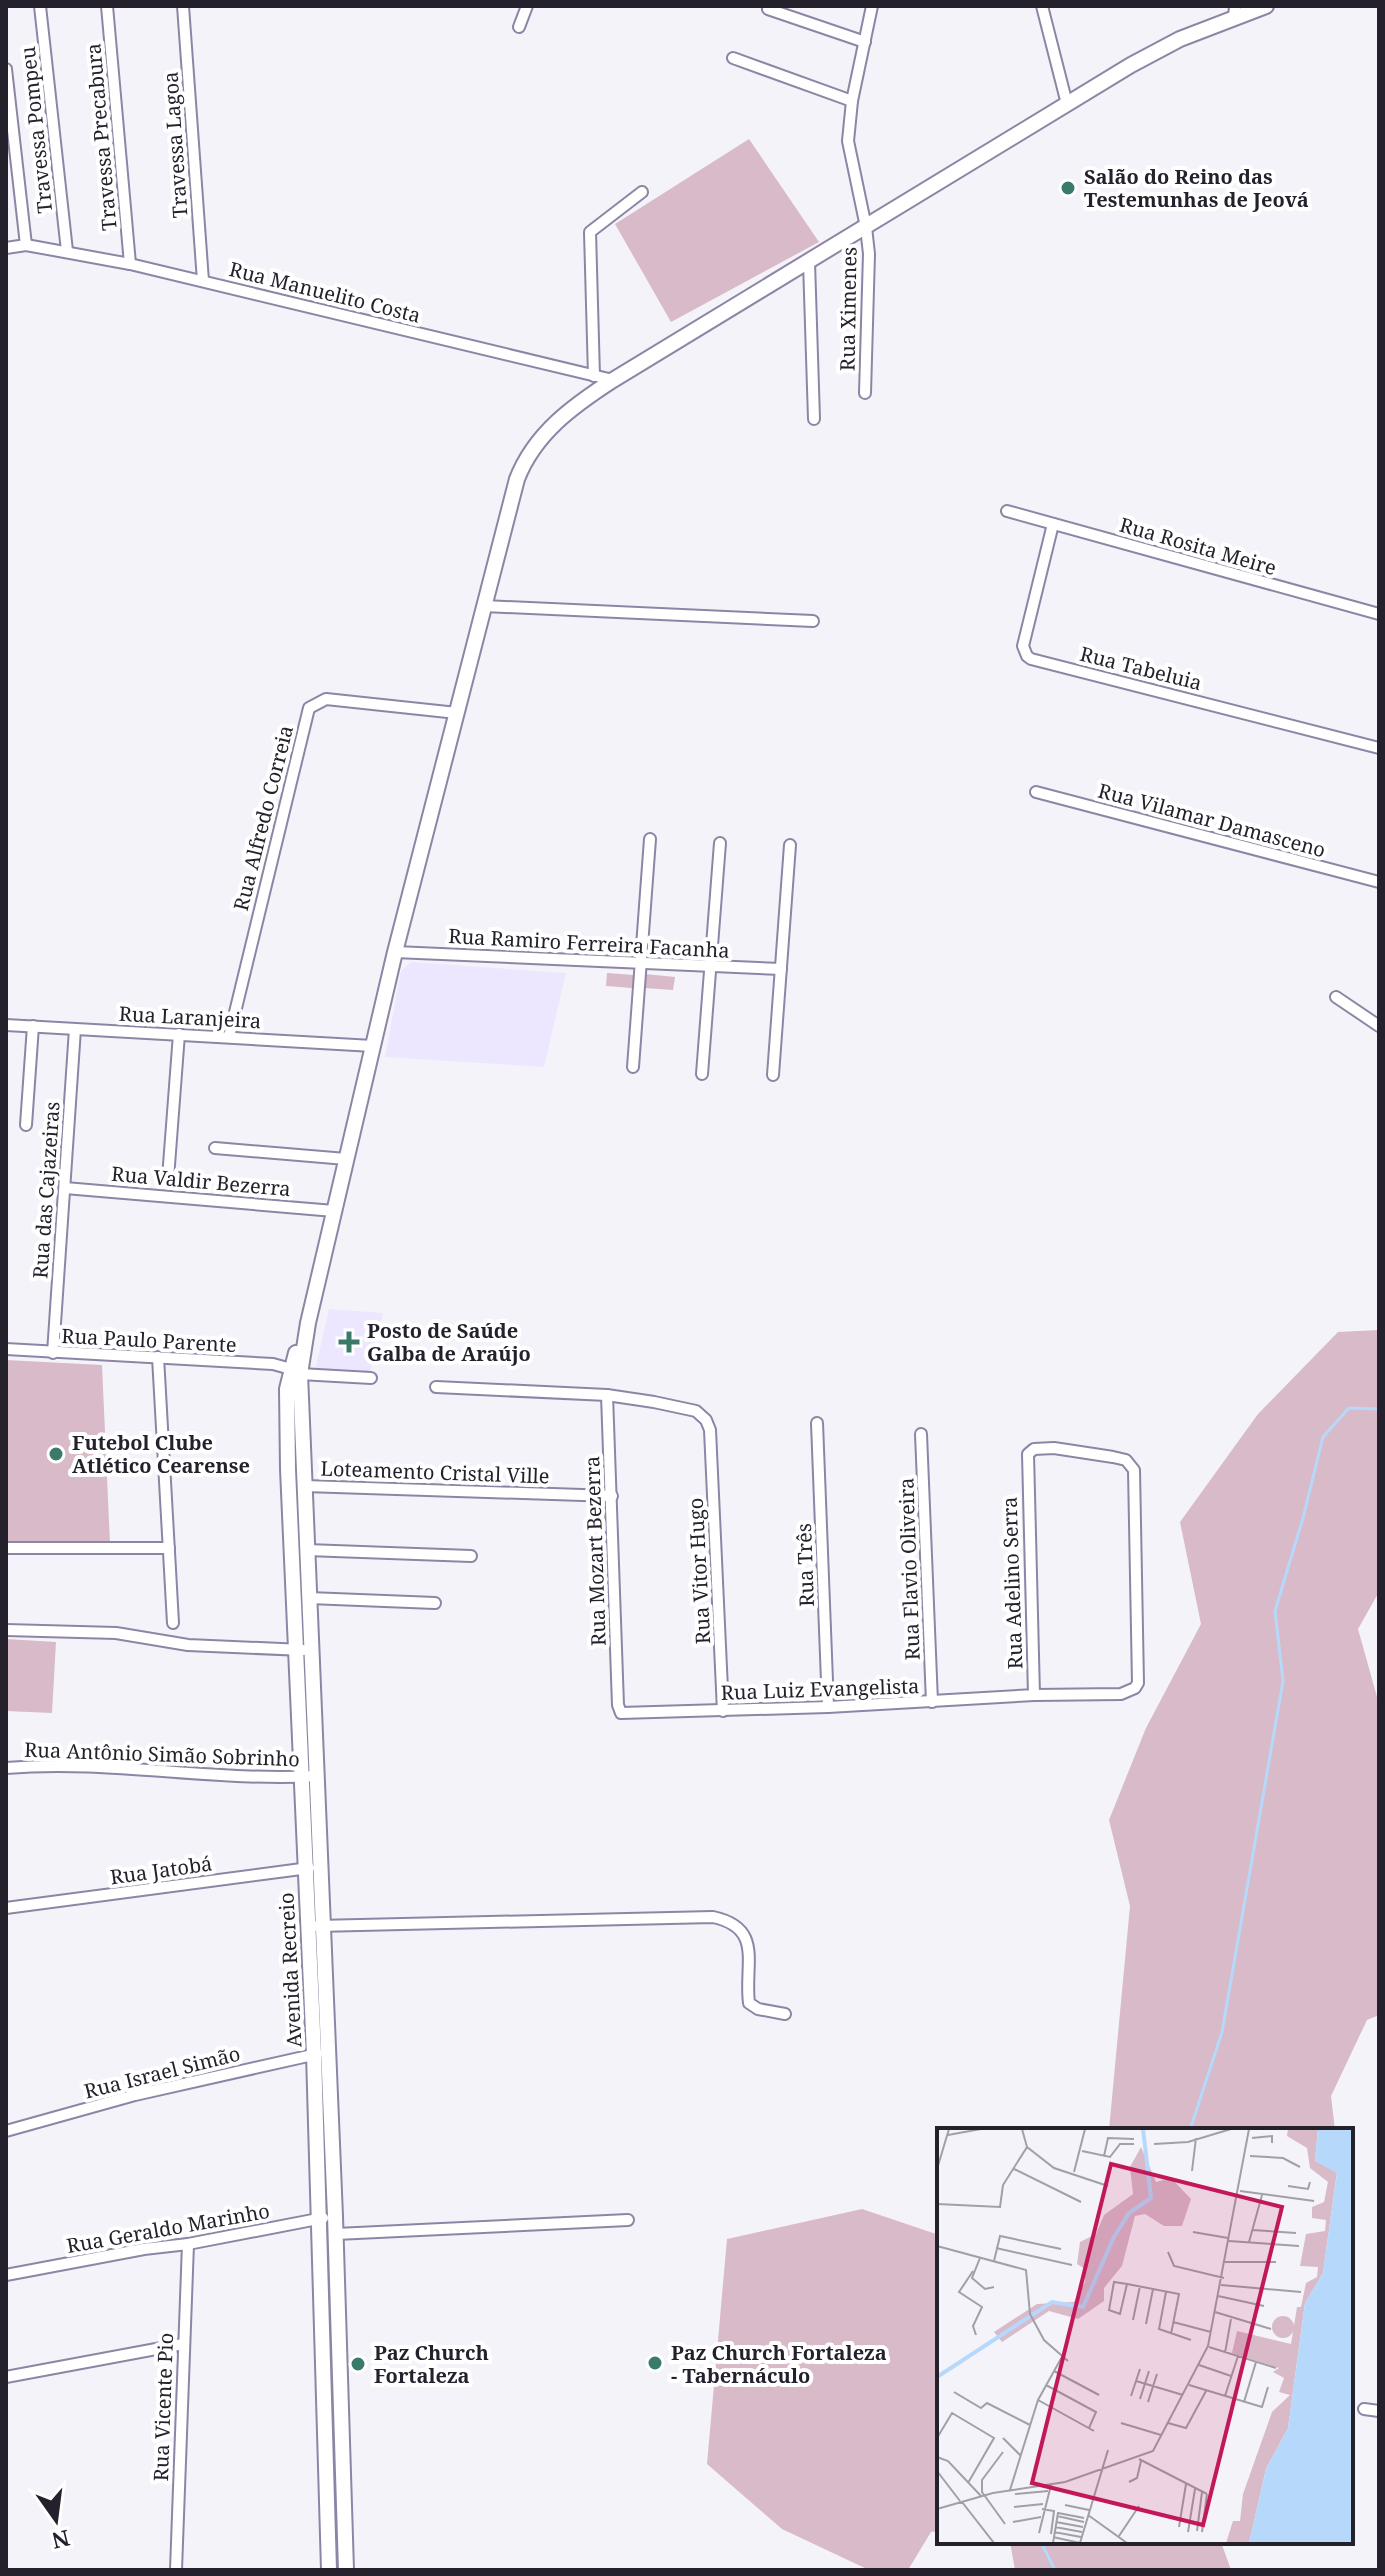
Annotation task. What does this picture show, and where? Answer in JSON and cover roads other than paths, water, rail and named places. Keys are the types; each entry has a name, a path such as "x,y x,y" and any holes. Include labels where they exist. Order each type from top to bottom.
{"main road":[{"path":"295,1372 395,952 517,479 540,439 567,413 613,380 1067,104 1165,46 1235,12 1266,6"},
{"name":"Avenida Recreio","path":"295,1372 305,1486 309,1598 304,1650"},
{"name":"Avenida Recreio","path":"295,1372 287,1389 288,1469 304,1650 310,1777 313,1868 308,1927 336,2234 346,2570"},
{"name":"Avenida Recreio","path":"313,1868 324,1925 319,2219 329,2570"},
{"path":"324,2411 339,2411"}],"street":[{"name":"Travessa Pompeu","path":"40,6 67,251"},
{"name":"Travessa Precabura","path":"107,6 130,264"},
{"name":"Travessa Lagoa","path":"183,6 203,281"},
{"path":"519,27 527,6"},
{"name":"Rua Ximenes","path":"865,393 869,263 866,227 848,141 852,101 872,6"},
{"path":"1042,6 1067,104"},
{"path":"768,9 865,42"},
{"path":"733,58 852,101"},
{"path":"6,69 26,245"},
{"path":"594,376 590,232 642,192"},
{"name":"Rua Manuelito Costa","path":"6,248 26,245 130,264 613,380"},
{"path":"809,262 814,419"},
{"name":"Rua Rosita Meire","path":"1007,511 1379,614"},
{"name":"Rua Tabeluia","path":"1053,524 1023,646 1031,659 1379,748"},
{"path":"484,606 813,621"},
{"name":"Rua Alfredo Correia","path":"229,1037 309,708 326,699 457,713"},
{"name":"Rua Vilamar Damasceno","path":"1036,792 1379,882"},
{"path":"633,1067 650,839"},
{"path":"702,1074 720,843"},
{"path":"773,1075 790,845"},
{"name":"Rua Ramiro Ferreira Facanha","path":"395,952 781,969"},
{"path":"1336,997 1379,1026"},
{"name":"Rua Laranjeira","path":"6,1025 373,1046"},
{"path":"26,1125 33,1026"},
{"name":"Rua das Cajazeiras","path":"53,1353 75,1029"},
{"path":"168,1178 179,1034"},
{"path":"215,1148 346,1159"},
{"name":"Rua Valdir Bezerra","path":"65,1188 334,1211"},
{"name":"Rua Paulo Parente","path":"6,1349 273,1364 295,1372 371,1378"},
{"path":"158,1357 173,1623"},
{"path":"436,1387 607,1395"},
{"name":"Rua Vitor Hugo","path":"607,1395 696,1411 706,1420 710,1430 723,1711"},
{"name":"Rua Mozart Bezerra","path":"607,1395 618,1705"},
{"name":"Rua Três","path":"817,1423 828,1707"},
{"name":"Rua Flavio Oliveira","path":"921,1434 932,1702"},
{"name":"Rua Luiz Evangelista","path":"618,1705 623,1714 723,1711 1121,1694 1135,1688 1138,1683 1134,1470 1126,1460 1054,1448 1030,1451 1026,1464"},
{"name":"Rua Adelino Serra","path":"1026,1464 1031,1696"},
{"name":"Loteamento Cristal Ville","path":"305,1486 612,1496"},
{"path":"6,1548 169,1548"},
{"path":"307,1550 471,1556"},
{"path":"309,1598 435,1603"},
{"path":"6,1630 96,1632 188,1645 304,1650"},
{"name":"Rua Antônio Simão Sobrinho","path":"6,1768 85,1767 224,1777 310,1777"},
{"name":"Rua Jatobá","path":"6,1908 313,1868"},
{"path":"308,1927 713,1917 739,1927 748,1942 748,1994 752,2007 785,2014"},
{"name":"Rua Israel Simão","path":"6,2131 135,2095 320,2053"},
{"name":"Rua Geraldo Marinho","path":"6,2275 335,2216"},
{"path":"336,2234 628,2220"},
{"name":"Rua Vicente Pio","path":"176,2570 188,2244"},
{"path":"6,2377 183,2344"},
{"path":"1364,2409 1379,2411"}],"waterway":[{"path":"1191,2128 1222,2032 1283,1681 1275,1611 1323,1437 1349,1408 1379,1409"},
{"path":"1042,2544 1055,2570"}],"place":[{"name":"Salão do Reino das Testemunhas de Jeová","path":"1068,188"},
{"name":"Posto de Saúde Galba de Araújo","path":"349,1342"},
{"name":"Futebol Clube Atlético Cearense","path":"56,1454"},
{"name":"Paz Church Fortaleza - Tabernáculo","path":"655,2363"},
{"name":"Paz Church Fortaleza","path":"358,2364"}]}
